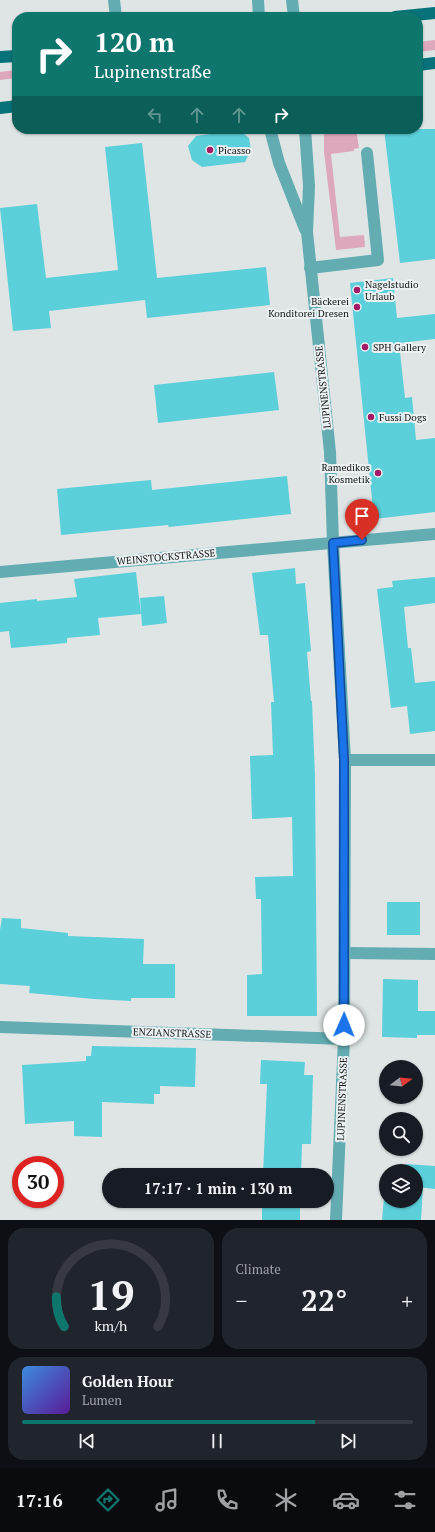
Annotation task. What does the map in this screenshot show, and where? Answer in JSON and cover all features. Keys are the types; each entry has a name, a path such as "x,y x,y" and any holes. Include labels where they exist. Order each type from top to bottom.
{"main road":[{"path":"423,14 435,12"},
{"path":"0,57 12,56"},
{"path":"423,64 435,63"},
{"path":"0,108 12,107"}],"street":[{"path":"114,0 115,12"},
{"path":"258,0 259,12"},
{"path":"292,0 293,12"},
{"name":"LUPINENSTRASSE","path":"271,134 285,182 307,232"},
{"name":"LUPINENSTRASSE","path":"305,134 309,186 307,232 330,452 344,760 344,1039 336,1220"},
{"path":"310,268 378,260 367,153"},
{"path":"333,543 435,534"},
{"name":"WEINSTOCKSTRASSE","path":"0,572 333,543"},
{"path":"344,760 435,760"},
{"path":"345,954 435,954"},
{"name":"ENZIANSTRASSE","path":"0,1027 344,1039"}],"shaded area":[{"path":"435,40 435,50 423,51 423,41"},
{"path":"12,71 12,79 0,80 0,72"},
{"path":"357,134 359,148 354,149 354,151 331,154 340,237 364,235 365,247 336,250 324,152 324,135"}],"building":[{"path":"423,129 435,129 435,259 400,263 385,134 423,134"},
{"path":"210,134 244,134 249,138 251,150 245,162 202,167 192,160 188,146 196,136"},
{"path":"142,143 157,278 266,267 270,305 147,318 145,300 49,311 51,328 13,331 0,208 37,204 46,278 118,270 105,147"},
{"path":"393,278 397,318 435,314 435,339 399,343 405,398 412,397 416,440 435,438 435,512 374,519 350,283"},
{"path":"274,372 279,410 158,423 154,385"},
{"path":"287,476 291,514 169,527 168,525 61,535 57,489 151,480 152,490"},
{"path":"295,568 296,584 305,583 311,651 307,652 312,701 315,777 317,1016 247,1016 247,975 262,974 261,899 256,899 255,877 293,876 292,817 252,819 250,756 273,755 271,702 274,702 268,635 260,635 252,573"},
{"path":"136,572 141,614 98,618 100,635 67,638 67,643 11,648 9,631 0,632 0,603 77,597 74,579"},
{"path":"435,577 435,603 404,607 408,648 411,648 415,683 435,681 435,731 410,734 407,706 391,708 377,589 393,587 392,581"},
{"path":"164,596 167,623 142,626 140,598"},
{"path":"387,902 420,902 420,935 387,935"},
{"path":"2,918 21,919 21,928 68,933 68,936 144,939 143,964 175,964 175,998 131,998 131,1001 94,999 29,993 30,986 0,984 0,930"},
{"path":"383,979 418,980 418,1011 435,1011 435,1035 417,1035 417,1038 382,1037"},
{"path":"92,1046 196,1048 195,1087 160,1086 160,1094 154,1094 154,1104 102,1102 102,1137 74,1136 74,1121 25,1124 22,1065 86,1061 86,1056 91,1056"},
{"path":"261,1060 305,1062 304,1075 313,1075 311,1144 302,1144 301,1168 263,1168 267,1084 260,1084"},
{"path":"423,1165 435,1166 435,1189 423,1188"},
{"path":"262,1208 300,1208 300,1220 262,1220"},
{"path":"383,1208 422,1208 421,1220 382,1220"}],"place":[{"name":"Picasso","path":"210,150"},
{"name":"Nagelstudio Urlaub","path":"357,290"},
{"name":"Bäckerei Konditorei Dresen","path":"357,307"},
{"name":"SPH Gallery","path":"365,347"},
{"name":"Fussi Dogs","path":"371,417"},
{"name":"Ramedikos Kosmetik","path":"378,473"}],"route":[{"path":"344,1025 344,760 333,543 362,540"}]}
